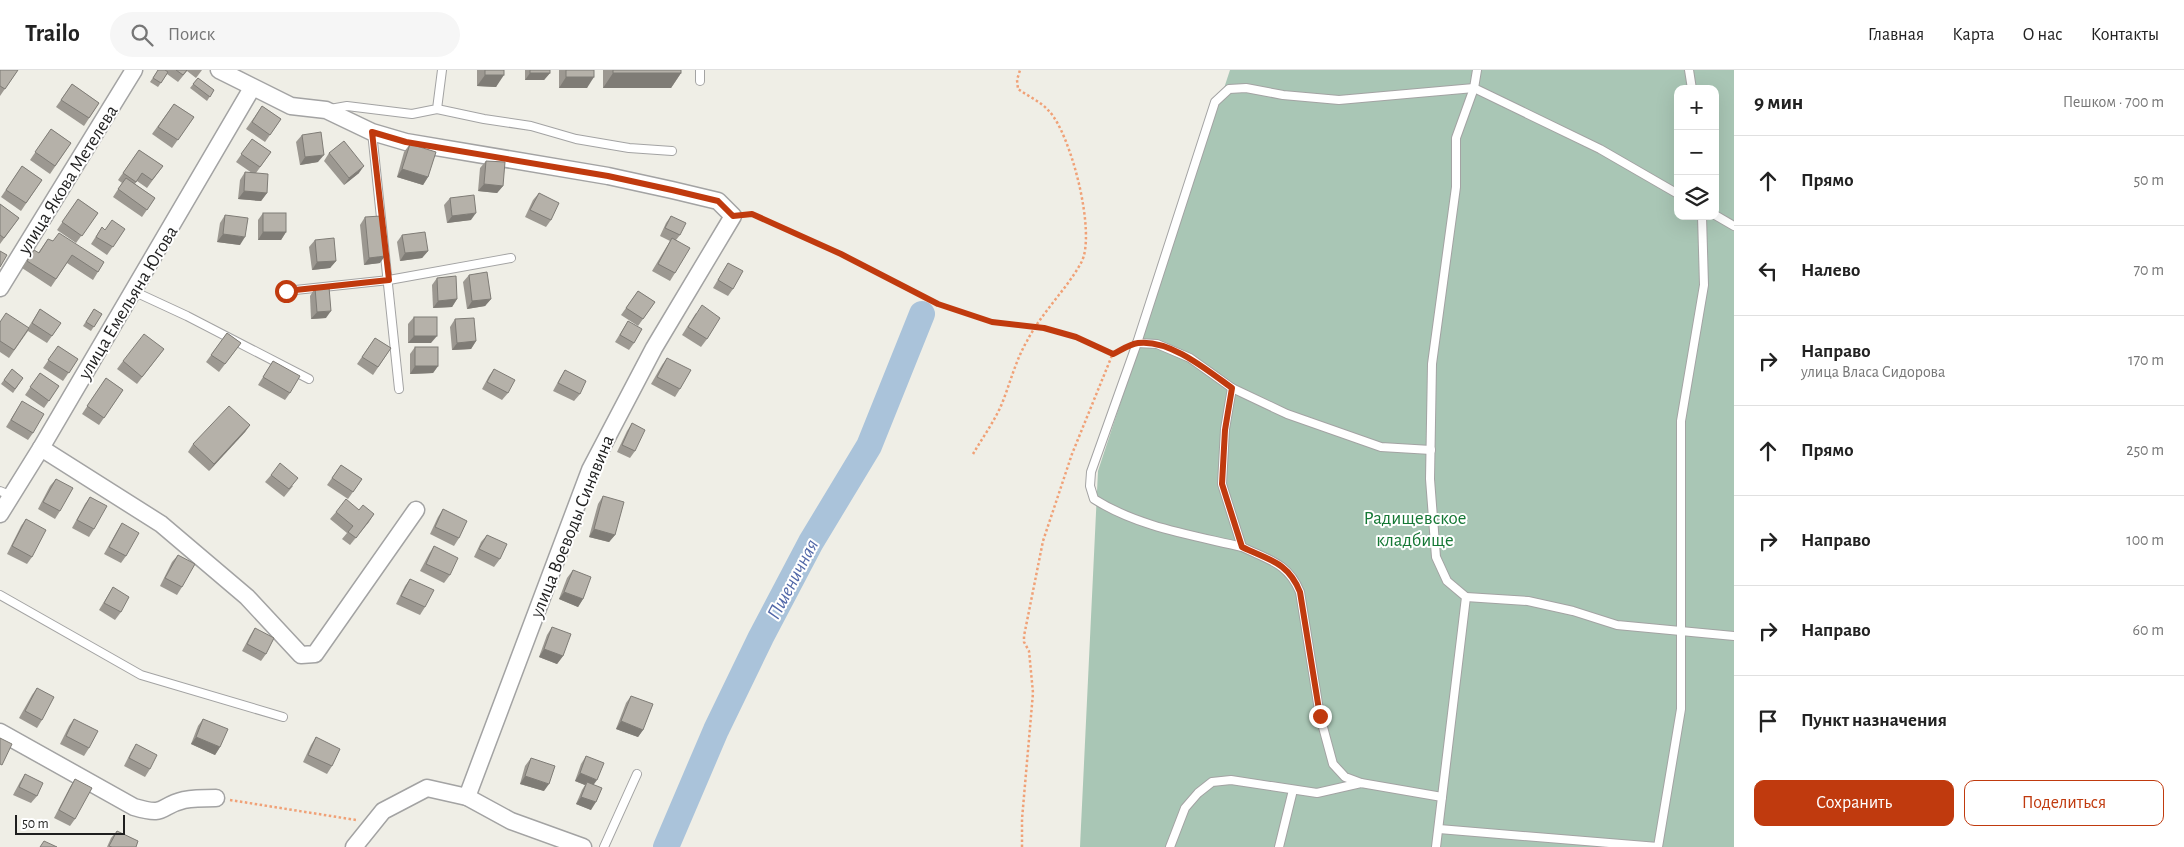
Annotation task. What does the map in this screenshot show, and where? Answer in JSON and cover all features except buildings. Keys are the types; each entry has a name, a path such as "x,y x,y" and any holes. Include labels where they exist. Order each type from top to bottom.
{"street":[{"path":"219,70 291,106 326,110 372,132 414,143 608,176 681,192 718,201 733,216"},
{"name":"улица Якова Метелева","path":"0,288 133,71"},
{"name":"улица Емельяна Югова","path":"0,514 6,494 41,448 252,88"},
{"name":"улица Воеводы Синявина","path":"467,797 590,470 654,348 733,216"},
{"path":"41,448 161,524 247,597 301,655 315,654 416,510"},
{"path":"0,732 134,806 148,811 161,812 182,800 216,798"},
{"path":"358,844 372,823 383,811 426,788 467,797 511,821 583,847"}],"lane":[{"path":"437,109 442,70"},
{"path":"700,70 700,81"},
{"path":"1477,70 1474,88 1456,138 1456,187 1432,364 1431,450 1436,557 1448,581 1466,596 1528,601 1618,624 1734,636"},
{"path":"1689,70 1691,85"},
{"path":"1442,797 1361,783 1345,777 1333,764 1320,716 1301,599 1294,577 1283,566 1242,547 1144,523 1107,508 1094,499 1090,486 1091,472 1137,343 1215,102 1229,89 1246,88 1283,95 1339,100 1474,88 1600,149 1674,192"},
{"path":"326,110 346,106 412,114 437,109 530,126 576,139 620,147 672,151"},
{"path":"372,132 399,389"},
{"path":"1719,217 1734,226"},
{"path":"1439,829 1658,847 1681,709 1681,421 1704,286 1702,220"},
{"path":"286,291 389,280 511,258"},
{"path":"132,291 187,316 309,380"},
{"path":"1137,343 1157,344 1190,358 1232,388 1287,414 1381,447 1431,450"},
{"path":"1232,388 1225,430 1222,484 1242,547"},
{"path":"0,596 141,675 283,717"},
{"path":"1436,847 1466,596"},
{"path":"604,847 637,774"},
{"path":"1170,847 1185,808 1198,793 1212,782 1230,780 1317,793 1361,783"},
{"path":"1279,847 1293,790"}],"path":[{"path":"973,454 1003,402 1015,363 1034,326 1082,262 1088,242 1087,223 1071,153 1056,120 1048,110 1018,89 1017,80 1020,70"},
{"path":"733,216 752,214 841,254 938,304 992,322 1034,326 1076,337 1113,354"},
{"path":"1022,847 1022,818 1033,693 1029,650 1024,642 1024,636 1043,541 1072,454 1113,354 1137,343"},
{"path":"216,798 372,823"}],"green space":[{"name":"Радищевское кладбище","path":"1230,70 1734,70 1734,847 1080,847 1098,471"}],"waterway":[{"name":"Пшеничная","path":"666,847 716,730 761,637 811,542 869,446 922,314"}],"route":[{"path":"286,291 389,280 372,132 406,142 608,176 718,201 733,216 752,214 841,254 938,304 992,322 1044,328 1076,337 1113,354 1137,343 1157,344 1190,358 1232,388 1225,430 1222,484 1242,547 1283,566 1294,577 1300,592 1320,716"}]}
